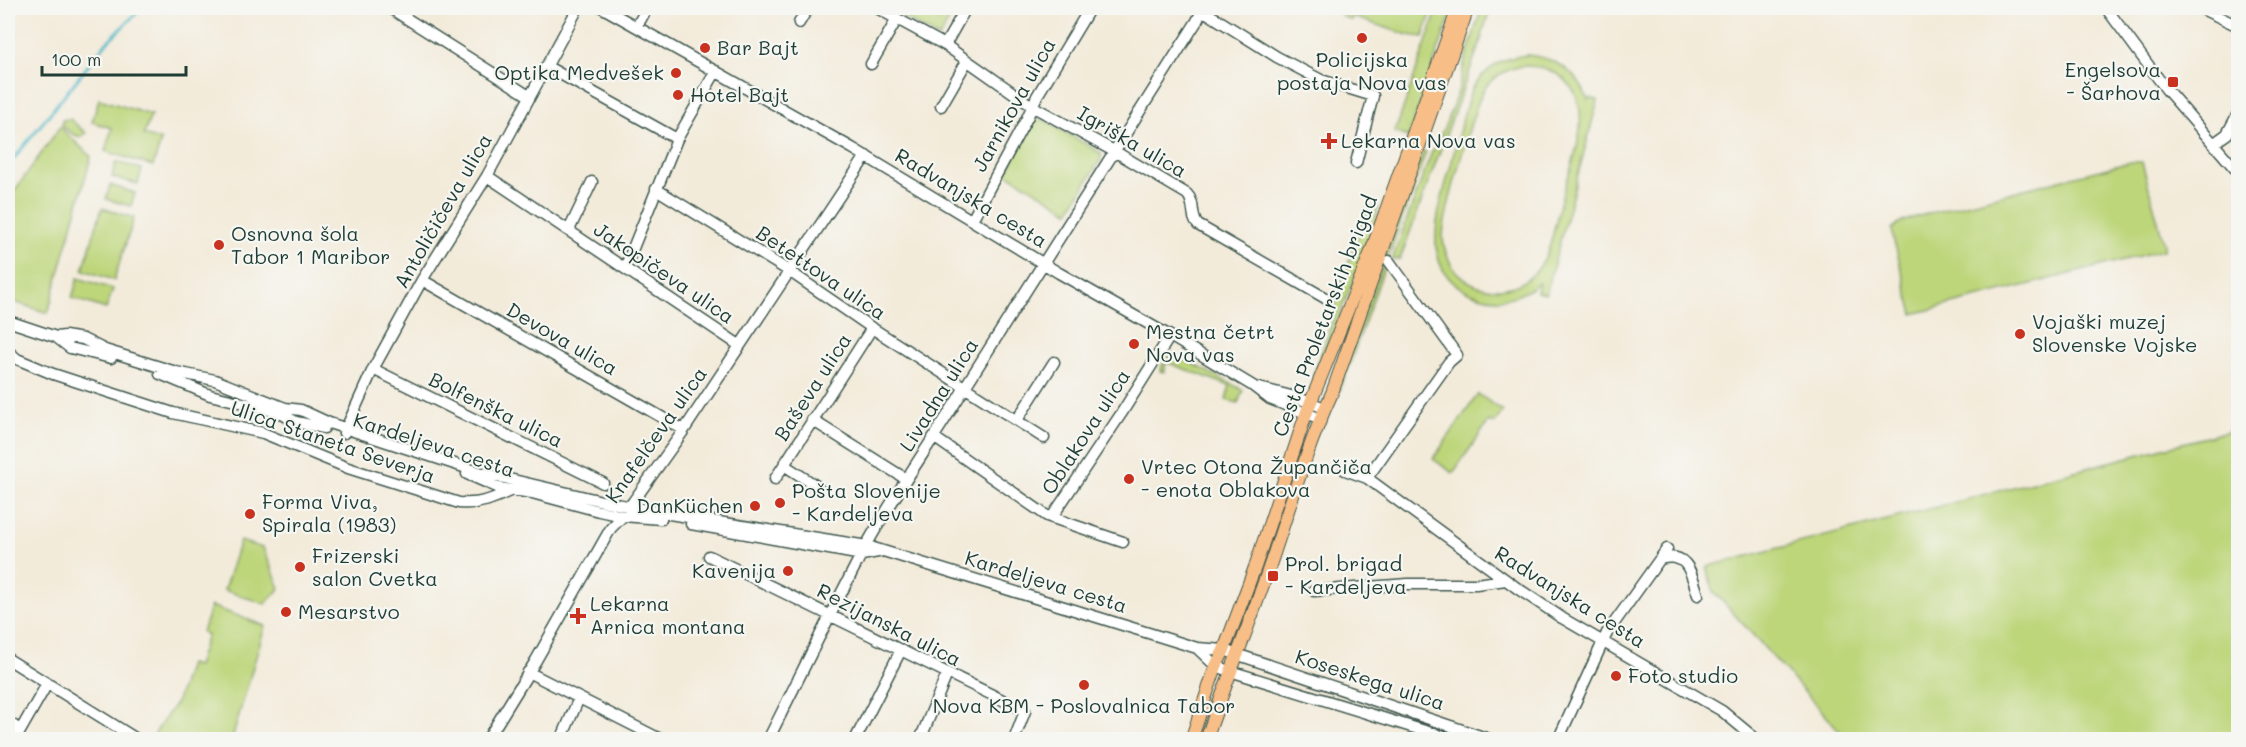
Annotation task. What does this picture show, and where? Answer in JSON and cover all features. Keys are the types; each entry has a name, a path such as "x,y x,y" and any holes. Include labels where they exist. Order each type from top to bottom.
{"main road":[{"name":"Cesta Proletarskih brigad","path":"1191,740 1216,666 1255,567 1309,408 1371,252 1458,8"},
{"name":"Cesta Proletarskih brigad","path":"1206,740 1468,8"}],"street":[{"path":"390,8 529,96"},
{"name":"Antoličičeva ulica","path":"345,431 373,369 422,280 487,176 578,8"},
{"name":"Radvanjska cesta","path":"603,8 866,156 1044,264 1170,336 1253,386 1270,399 1309,408 1323,414"},
{"path":"637,26 647,8"},
{"path":"799,23 808,8"},
{"name":"Igriška ulica","path":"877,8 945,45 1032,106 1187,194 1192,202 1194,220 1198,225 1328,298"},
{"path":"945,45 966,8"},
{"name":"Jarnikova ulica","path":"972,220 1032,106 1090,8"},
{"path":"2106,8 2166,89 2238,172"},
{"path":"2200,8 2238,26"},
{"path":"1205,9 1277,57 1321,80 1373,96 1356,163"},
{"name":"Livadna ulica","path":"768,740 864,550 906,479 935,438 1205,9"},
{"path":"871,64 897,19"},
{"path":"941,106 967,61"},
{"path":"546,66 677,139"},
{"path":"625,268 677,139 716,71"},
{"path":"2213,144 2227,134 2238,118"},
{"name":"Knafelčeva ulica","path":"487,740 611,528 626,511 684,430 866,156"},
{"name":"Jakopičeva ulica","path":"487,176 739,345"},
{"name":"Jakopičeva ulica","path":"569,230 592,182"},
{"name":"Betettova ulica","path":"656,189 789,271 872,328 1044,438"},
{"path":"1367,478 1449,362 1457,355 1389,261"},
{"name":"Devova ulica","path":"422,280 684,430"},
{"name":"Kardeljeva cesta","path":"8,321 56,337 70,348 88,354 103,355 168,377 210,395 282,414 296,422 345,431 479,472 626,511"},
{"name":"Baševa ulica","path":"775,479 872,328"},
{"name":"Oblakova ulica","path":"1052,517 1170,336"},
{"name":"Kardeljeva cesta","path":"56,337 83,339 105,350 176,372 215,380 258,399 285,408 301,410 345,431 465,473 499,488 864,550 884,551 1197,648"},
{"name":"Ulica Staneta Severja","path":"8,351 17,359 53,374 173,412 263,433 348,468 459,503 476,504 512,490"},
{"path":"1017,420 1054,362"},
{"name":"Bolfenška ulica","path":"373,369 603,483"},
{"path":"812,420 906,479"},
{"path":"935,438 1047,516 1123,542"},
{"name":"Baševa ulica","path":"784,465 818,488"},
{"name":"Radvanjska cesta","path":"1345,470 1367,478 1562,618 1722,711 1750,737"},
{"path":"1558,740 1607,633 1667,549"},
{"name":"Rezijanska ulica","path":"710,556 1024,711 1014,740"},
{"path":"1660,559 1675,557 1683,561 1689,568 1698,595"},
{"path":"1314,591 1408,584 1476,584 1506,580"},
{"path":"1197,648 1216,666"},
{"name":"Koseskega ulica","path":"1197,648 1224,650 1492,740"},
{"path":"855,740 901,650"},
{"path":"8,659 135,739"},
{"name":"Koseskega ulica","path":"1216,666 1454,740"},
{"path":"528,672 662,740"},
{"path":"920,740 947,674"},
{"path":"8,722 17,735 47,684"},
{"path":"561,740 579,698"}],"green space":[{"path":"887,8 916,8 939,20 946,8 956,8 939,38"},
{"path":"1343,8 1433,8 1423,37 1408,35 1353,17 1351,20 1341,16"},
{"path":"1438,8 1453,8 1408,137 1395,132"},
{"path":"1482,8 1490,8 1481,40 1400,259 1392,260 1431,154 1459,89 1465,60"},
{"path":"1528,55 1557,63 1578,82 1588,100 1590,98 1598,100 1546,294 1537,292 1539,283 1518,295 1495,299 1479,296 1458,286 1445,273 1438,257 1436,238 1442,199 1472,89 1483,75 1496,65","holes":["1523,66 1546,69 1565,80 1574,93 1579,107 1579,138 1543,262 1529,278 1506,288 1494,289 1471,283 1452,266 1445,248 1444,225 1460,160 1480,97 1485,88 1502,73"]},
{"path":"99,99 151,115 144,135 161,141 153,166 105,151 112,128 92,122"},
{"path":"70,119 86,133 81,137 74,135 62,126 62,120"},
{"path":"1036,119 1044,120 1101,153 1101,159 1069,211 1006,173"},
{"path":"60,127 91,157 48,313 8,300 8,200"},
{"path":"1423,151 1426,152 1340,391 1337,390"},
{"path":"116,162 142,169 138,184 112,177"},
{"path":"2131,162 2142,162 2164,244 2163,250 1913,314 1892,229 1899,223"},
{"path":"110,185 135,193 131,206 106,199"},
{"path":"1378,207 1375,225 1313,382 1339,290 1367,208"},
{"path":"102,208 134,218 114,280 83,270"},
{"path":"78,278 113,289 106,309 72,298"},
{"path":"1172,353 1243,390 1238,403 1226,400 1230,386 1166,362 1164,372 1160,371 1162,365"},
{"path":"1478,394 1503,411 1494,424 1489,421 1453,473 1433,459"},
{"path":"2238,406 2238,739 1847,739 1714,592 1706,567 2229,431"},
{"path":"240,541 263,548 280,588 265,604 224,590"},
{"path":"211,606 265,626 232,739 155,739 155,733 177,701 189,664 197,666 207,635 202,632"}],"waterway":[{"path":"8,166 107,42 142,8"}],"place":[{"name":"Policijska postaja Nova vas","path":"1362,38"},
{"name":"Bar Bajt","path":"705,48"},
{"name":"Optika Medvešek","path":"676,73"},
{"name":"Engelsova - Šarhova","path":"2173,82"},
{"name":"Hotel Bajt","path":"678,95"},
{"name":"Lekarna Nova vas","path":"1329,141"},
{"name":"Osnovna šola Tabor 1 Maribor","path":"219,245"},
{"name":"Vojaški muzej Slovenske Vojske","path":"2020,334"},
{"name":"Mestna četrt Nova vas","path":"1134,344"},
{"name":"Vrtec Otona Župančiča - enota Oblakova","path":"1129,479"},
{"name":"Pošta Slovenije - Kardeljeva","path":"780,503"},
{"name":"DanKüchen","path":"755,506"},
{"name":"Forma Viva, Spirala (1983)","path":"250,514"},
{"name":"Frizerski salon Cvetka","path":"300,567"},
{"name":"Kavenija","path":"788,571"},
{"name":"Prol. brigad - Kardeljeva","path":"1273,576"},
{"name":"Mesarstvo","path":"286,612"},
{"name":"Lekarna Arnica montana","path":"578,616"},
{"name":"Foto studio","path":"1616,676"},
{"name":"Nova KBM - Poslovalnica Tabor","path":"1084,685"}]}
